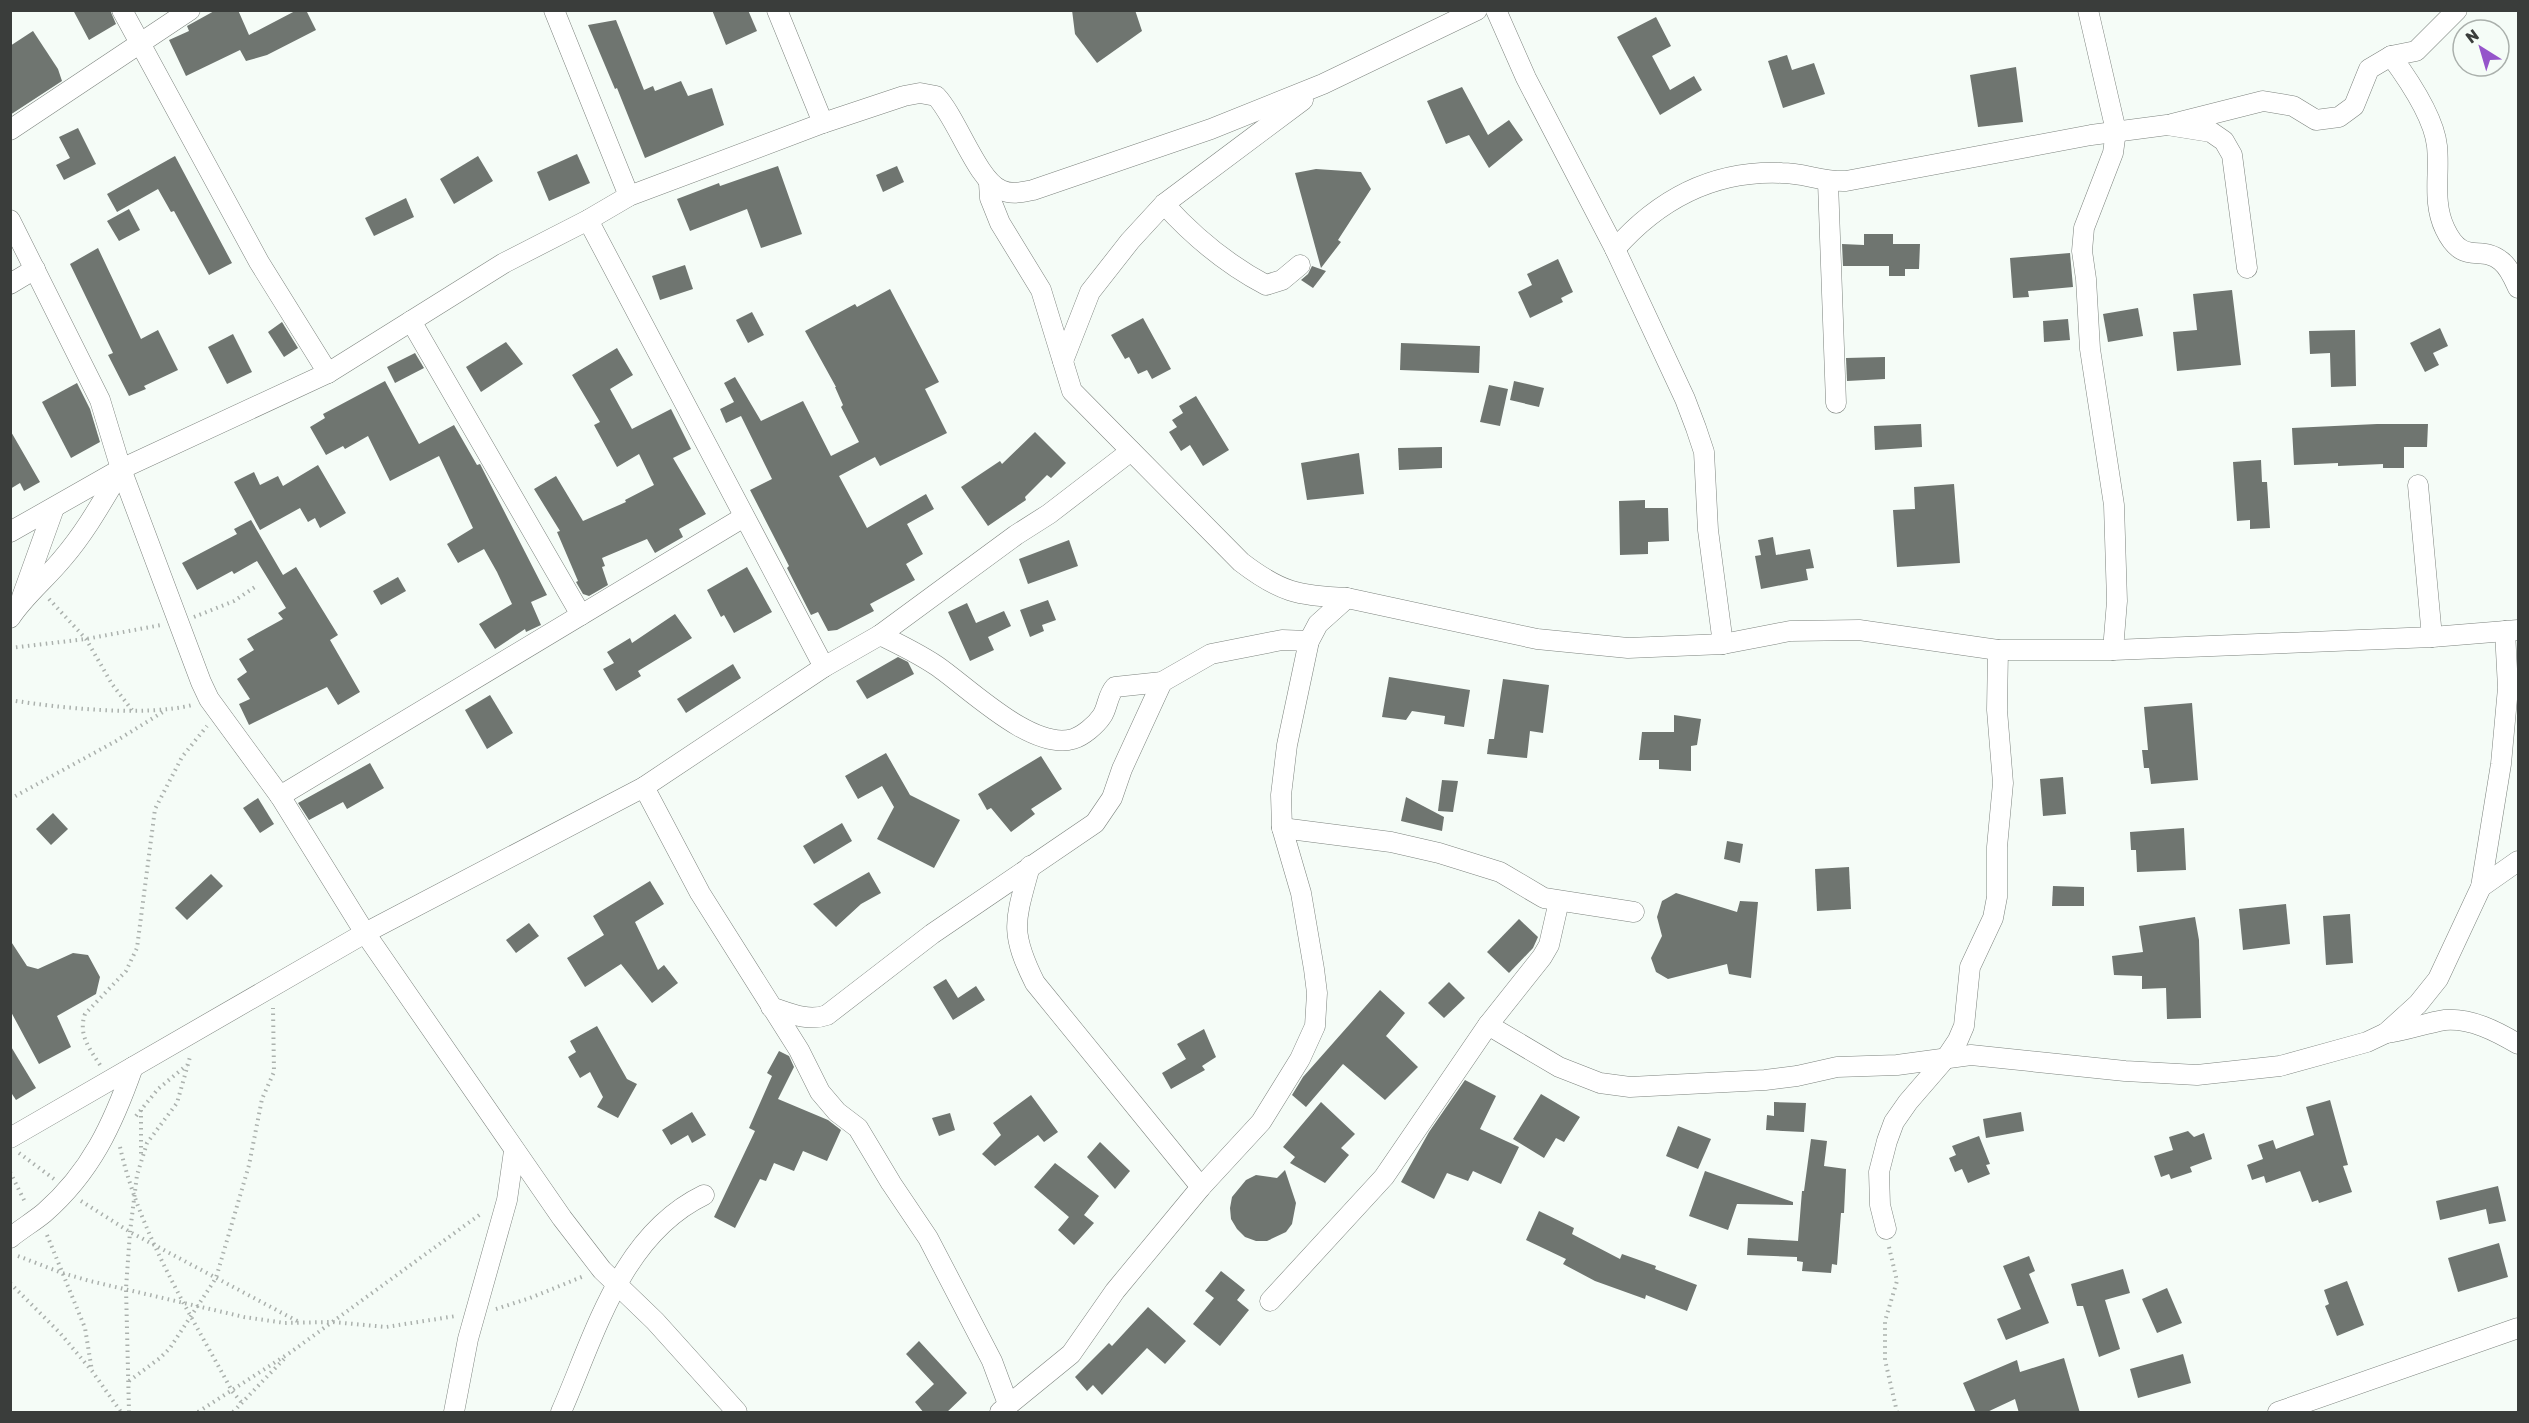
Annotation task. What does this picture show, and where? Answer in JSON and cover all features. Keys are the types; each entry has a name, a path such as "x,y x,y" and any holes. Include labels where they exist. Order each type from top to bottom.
{"street":[{"path":"122,10 259,262 328,373"},
{"path":"10,130 190,10"},
{"path":"554,10 629,196"},
{"path":"777,10 823,123"},
{"path":"10,532 121,470 328,373 504,263 629,196 823,123 904,96 920,93 936,96 953,119 990,183 1002,191 1016,193 1034,190 1211,129 1323,84 1450,16 1477,10"},
{"path":"1496,10 1526,78 1615,249 1685,399 1704,452 1708,530 1723,644"},
{"path":"2088,10 2116,131 2113,153 2084,228 2082,251 2090,349 2114,505 2118,601 2113,650"},
{"path":"1615,249 1646,216 1677,196 1722,179 1752,173 1784,173 1828,182 1846,181 2116,131 2167,125 2263,101 2292,106 2316,120 2339,117 2354,106 2369,69 2391,56 2416,51 2457,10"},
{"path":"2391,56 2406,75 2433,130 2437,146 2436,186 2444,226 2455,246 2466,252 2495,256 2503,262 2518,288"},
{"path":"1063,361 1090,292 1130,241 1164,204 1323,84"},
{"path":"2167,125 2211,132 2224,141 2232,155 2247,268"},
{"path":"1828,182 1836,403"},
{"path":"990,183 990,198 1000,223 1041,290 1072,391 1241,562 1261,577 1290,591 1347,598 1537,639 1628,648 1723,644 1790,631 1859,630 1998,650 2113,650 2432,637 2512,631 2501,764 2481,887 2438,979 2418,1004 2386,1033"},
{"path":"1164,204 1182,224 1219,255 1266,285 1282,280 1300,265"},
{"path":"10,220 100,400 121,470 178,621 214,706 280,796 365,933 514,1151 602,1270 655,1321 737,1413"},
{"path":"588,220 824,667"},
{"path":"10,284 35,269"},
{"path":"411,321 581,615"},
{"path":"10,1138 365,933 644,787 824,667 880,635 1049,514 1131,451"},
{"path":"15,611 85,532 121,470"},
{"path":"2418,485 2432,637"},
{"path":"15,611 54,508"},
{"path":"280,796 744,517"},
{"path":"644,787 700,892 799,1050 828,1103 858,1128 928,1238 992,1362 1004,1408 1071,1354 1115,1291 1201,1186 1261,1122 1300,1059 1315,1026 1317,993 1314,969 1301,893 1282,828 1281,795 1287,746 1310,641 1318,624 1347,598"},
{"path":"880,635 923,657 1026,731 1052,739 1073,739 1091,728 1103,715 1115,687 1162,682 1211,654 1282,640 1310,641"},
{"path":"1886,1229 1880,1205 1879,1172 1887,1141 1894,1122 1908,1102 1947,1058 1958,1040 1964,1026 1970,967 1993,918 1997,897 1997,847 2003,783 1997,710 1998,650"},
{"path":"771,1007 816,1019 827,1014 932,933 1083,832 1102,815 1162,682"},
{"path":"1282,828 1391,842 1439,852 1500,872 1544,898 1634,912"},
{"path":"2481,887 2518,861"},
{"path":"1030,866 1016,921 1017,940 1022,957 1035,983 1201,1186"},
{"path":"1270,1301 1384,1176 1488,1025 1549,945 1559,901"},
{"path":"1488,1025 1558,1067 1600,1083 1630,1087 1766,1080 1837,1067 1897,1065 1971,1055 2125,1071 2197,1075 2280,1066 2338,1051 2386,1033 2403,1032 2444,1020 2468,1021 2498,1032 2518,1044"},
{"path":"12,1246 67,1190 123,1120 134,1067"},
{"path":"454,1413 457,1384 475,1312 499,1236 514,1151"},
{"path":"561,1413 616,1284 652,1232 687,1204 704,1195"},
{"path":"2278,1413 2518,1328"}],"path":[{"path":"36,587 86,639 112,684 133,710"},
{"path":"10,648 86,639 178,621 217,609 255,587"},
{"path":"10,699 41,705 133,710 214,706"},
{"path":"109,1081 86,1044 82,1023 85,1014 126,971 137,948 148,878 150,836 155,809 182,757 214,706"},
{"path":"10,799 116,741 167,710"},
{"path":"129,1381 160,1358 199,1306 216,1278 249,1165 262,1099 274,1072 272,1044 274,986"},
{"path":"141,1158 156,1129 177,1103 189,1064 193,1032"},
{"path":"189,1064 158,1089 141,1110 123,1120 134,1196 190,1318 232,1391 242,1403"},
{"path":"129,1413 126,1288 134,1196 141,1158 141,1110"},
{"path":"10,1149 33,1162 67,1190 130,1232 300,1323"},
{"path":"10,1172 20,1194 44,1228 85,1328 93,1371"},
{"path":"198,1413 291,1352 485,1211"},
{"path":"1886,1229 1896,1281 1885,1321 1885,1360 1897,1413"},
{"path":"12,1246 62,1273 244,1317 300,1323 333,1322 386,1327 513,1305 602,1270"},
{"path":"10,1283 93,1371 121,1413"},
{"path":"233,1413 291,1352"}],"building":[{"path":"73,10 110,10 116,24 89,40"},
{"path":"216,10 238,10 249,35 297,10 306,10 316,30 267,55 246,61 240,50 186,76 169,40 189,31 187,26"},
{"path":"712,10 748,10 757,31 726,45"},
{"path":"1072,10 1135,10 1142,31 1097,63 1075,34"},
{"path":"1656,17 1671,46 1652,56 1670,90 1694,76 1702,90 1660,115 1617,37"},
{"path":"616,20 644,90 653,86 655,91 681,81 688,96 712,88 724,125 645,158 617,88 615,89 588,25"},
{"path":"33,31 58,69 62,81 10,115 10,46"},
{"path":"1787,55 1792,70 1814,63 1825,94 1783,108 1768,61"},
{"path":"2016,67 2023,122 1978,127 1970,75"},
{"path":"1462,87 1488,135 1509,120 1523,140 1489,168 1469,135 1446,144 1427,101"},
{"path":"78,128 96,164 64,180 56,165 70,158 59,137"},
{"path":"577,154 590,183 549,201 537,172"},
{"path":"175,156 232,263 209,275 174,211 171,212 158,189 117,212 107,194"},
{"path":"478,156 493,181 454,204 440,179"},
{"path":"778,166 802,234 761,248 747,209 690,231 677,199 719,183 720,186"},
{"path":"897,166 904,182 883,192 876,175"},
{"path":"1316,169 1361,172 1371,189 1338,240 1341,242 1321,268 1295,173"},
{"path":"406,198 414,217 374,236 365,218"},
{"path":"129,209 140,230 119,241 107,221"},
{"path":"1864,234 1893,234 1893,244 1920,244 1919,269 1905,269 1905,276 1889,276 1889,266 1843,266 1842,244 1864,245"},
{"path":"98,248 141,339 158,330 178,370 144,386 146,389 129,396 108,355 113,353 70,264"},
{"path":"2070,253 2073,287 2028,291 2029,297 2013,298 2010,258"},
{"path":"1558,259 1573,292 1561,298 1563,302 1530,318 1518,292 1532,285 1527,274"},
{"path":"685,265 693,289 660,300 652,276"},
{"path":"1312,266 1326,271 1313,288 1301,280"},
{"path":"890,289 939,382 925,389 947,433 880,466 875,457 839,476 867,528 926,494 934,509 907,524 923,554 906,564 915,580 870,604 874,611 837,630 828,631 818,612 811,615 750,490 772,479 741,416 726,423 720,409 734,402 724,383 735,377 761,421 803,401 831,456 859,442 841,407 843,405 836,387 805,331 855,304 857,307"},
{"path":"2232,290 2241,365 2177,371 2173,332 2197,330 2193,294"},
{"path":"2138,308 2143,336 2108,342 2103,314"},
{"path":"752,312 764,335 748,343 736,320"},
{"path":"1143,318 1171,369 1152,379 1147,370 1138,374 1129,357 1125,359 1111,335"},
{"path":"2068,319 2070,340 2044,342 2043,321"},
{"path":"282,322 298,348 284,357 268,332"},
{"path":"2440,328 2448,346 2433,353 2439,365 2425,372 2410,343"},
{"path":"2355,330 2356,386 2331,387 2330,353 2310,354 2309,331"},
{"path":"233,334 252,372 227,384 208,347"},
{"path":"506,342 523,364 481,392 466,367"},
{"path":"1401,343 1480,346 1479,373 1400,370"},
{"path":"617,348 633,375 610,389 632,429 671,409 691,449 673,458 706,514 679,529 683,537 655,553 647,539 602,558 605,566 602,567 608,585 589,596 583,594 576,582 578,581 557,532 560,531 534,489 556,476 583,521 626,502 625,500 654,485 639,454 617,467 594,425 600,422 572,375"},
{"path":"415,353 424,368 395,383 387,367"},
{"path":"1885,357 1885,379 1847,381 1846,358"},
{"path":"385,381 419,444 454,425 477,465 480,464 547,595 531,602 541,625 526,632 525,629 495,649 479,624 512,604 484,549 458,563 447,544 473,528 439,456 390,481 368,436 345,449 343,446 326,455 310,427 325,418 323,414"},
{"path":"1514,381 1544,388 1539,407 1510,400"},
{"path":"77,383 90,409 100,442 71,458 42,402"},
{"path":"1489,385 1508,389 1500,426 1480,422"},
{"path":"1196,396 1229,450 1203,466 1190,445 1181,451 1169,432 1177,427 1172,420 1183,413 1179,406"},
{"path":"1921,424 1922,447 1875,450 1874,426"},
{"path":"2428,424 2427,447 2404,447 2404,468 2383,468 2383,464 2294,465 2292,428"},
{"path":"10,430 40,482 24,491 20,483 10,489"},
{"path":"1035,432 1066,463 1051,478 1047,475 1025,497 1026,500 988,526 961,487 1000,461 1002,464"},
{"path":"1442,447 1442,468 1399,470 1398,448"},
{"path":"1359,453 1364,494 1307,500 1301,463"},
{"path":"2261,460 2262,482 2267,482 2270,528 2250,529 2250,520 2237,521 2233,462"},
{"path":"318,465 346,513 320,528 315,518 308,522 300,508 260,530 234,482 254,472 260,485 278,476 283,486"},
{"path":"1954,484 1960,563 1897,567 1893,510 1915,509 1914,487"},
{"path":"1645,500 1645,508 1668,508 1669,541 1648,542 1648,554 1620,555 1619,501"},
{"path":"251,520 283,575 296,567 338,635 330,640 360,692 338,705 327,687 249,725 239,704 250,699 237,679 247,672 239,659 254,650 247,639 283,619 278,613 286,608 257,561 234,574 232,571 197,590 182,563 237,534 234,529"},
{"path":"1773,537 1776,555 1810,549 1814,568 1806,569 1808,580 1761,589 1755,556 1761,555 1758,540"},
{"path":"1069,540 1078,566 1028,584 1019,559"},
{"path":"747,567 772,612 734,633 724,615 721,617 707,590"},
{"path":"398,577 406,591 381,605 373,591"},
{"path":"1048,600 1056,620 1042,625 1044,631 1030,637 1020,610"},
{"path":"967,603 976,623 1004,611 1011,626 988,637 994,650 970,661 948,612"},
{"path":"675,614 692,638 638,671 641,676 616,691 603,669 614,663 607,652 630,638 632,643"},
{"path":"898,657 908,662 914,674 867,699 856,681"},
{"path":"733,664 741,678 686,713 677,699"},
{"path":"1389,677 1470,690 1464,727 1444,724 1445,716 1412,711 1406,720 1382,717"},
{"path":"1503,679 1549,685 1543,733 1530,731 1527,758 1487,754 1489,739 1494,739"},
{"path":"490,695 513,733 487,749 465,710"},
{"path":"2192,703 2198,780 2151,784 2149,768 2144,768 2142,750 2148,750 2144,707"},
{"path":"1674,715 1701,719 1697,745 1691,746 1691,771 1659,769 1659,760 1639,760 1642,732 1674,732"},
{"path":"886,753 910,795 960,820 934,868 877,839 894,807 882,786 858,799 845,776"},
{"path":"1041,756 1062,789 1031,809 1035,814 1011,832 991,808 987,810 978,794"},
{"path":"370,763 384,788 347,809 343,802 309,820 298,803"},
{"path":"2063,777 2066,814 2043,816 2040,779"},
{"path":"1442,780 1458,781 1453,812 1438,811"},
{"path":"1406,797 1444,817 1442,831 1401,821"},
{"path":"258,798 274,824 260,833 243,808"},
{"path":"53,813 68,829 51,845 36,829"},
{"path":"842,823 852,841 814,864 803,846"},
{"path":"2184,828 2186,870 2137,872 2136,850 2131,850 2130,832"},
{"path":"1727,841 1743,844 1740,863 1724,859"},
{"path":"1849,867 1851,909 1817,911 1815,869"},
{"path":"869,872 881,893 861,904 836,927 813,904"},
{"path":"211,874 223,886 187,920 175,908"},
{"path":"650,881 664,904 635,922 658,970 664,965 678,983 652,1003 621,964 585,987 567,958 604,935 593,916"},
{"path":"2053,886 2084,887 2084,906 2052,906"},
{"path":"1676,893 1737,912 1740,901 1758,902 1751,978 1729,974 1727,964 1668,979 1656,972 1651,958 1662,936 1657,917 1662,901"},
{"path":"2286,904 2290,944 2243,950 2239,909"},
{"path":"2350,914 2353,963 2326,965 2323,916"},
{"path":"2195,917 2199,940 2201,1018 2167,1019 2166,988 2142,989 2142,976 2114,975 2112,956 2143,952 2139,926"},
{"path":"1519,919 1538,937 1533,948 1509,973 1487,952"},
{"path":"529,923 539,936 516,953 506,940"},
{"path":"10,940 27,966 38,969 73,953 88,955 100,977 96,994 57,1016 71,1047 39,1064 10,1010"},
{"path":"946,979 958,998 976,986 985,1000 953,1020 933,987"},
{"path":"1449,982 1465,998 1444,1018 1428,1003"},
{"path":"1380,990 1405,1013 1386,1036 1418,1067 1385,1100 1343,1064 1306,1107 1292,1095 1303,1077"},
{"path":"597,1026 627,1079 637,1084 618,1118 597,1107 603,1097 590,1072 580,1078 568,1057 576,1052 570,1041"},
{"path":"1204,1029 1216,1057 1202,1066 1205,1070 1171,1089 1162,1073 1186,1059 1177,1044"},
{"path":"10,1045 36,1088 16,1100 10,1091"},
{"path":"779,1051 789,1056 794,1067 778,1099 828,1120 841,1130 827,1161 803,1151 794,1171 774,1163 766,1181 760,1179 735,1228 714,1217 755,1131 749,1128 772,1076 767,1073"},
{"path":"1465,1080 1496,1096 1480,1129 1519,1147 1501,1184 1473,1171 1468,1181 1447,1173 1434,1199 1401,1182 1429,1132"},
{"path":"1541,1094 1580,1117 1564,1142 1556,1138 1544,1158 1513,1139"},
{"path":"1031,1095 1058,1132 1044,1142 1038,1135 995,1166 982,1154 1001,1135 993,1123"},
{"path":"2330,1100 2348,1165 2343,1166 2352,1192 2319,1203 2318,1200 2312,1202 2300,1171 2266,1183 2264,1176 2252,1180 2247,1165 2263,1159 2258,1145 2273,1140 2276,1149 2314,1135 2306,1107"},
{"path":"1321,1102 1355,1134 1341,1148 1349,1155 1325,1183 1290,1163 1295,1157 1283,1147"},
{"path":"1774,1102 1806,1103 1804,1132 1766,1130 1767,1115 1774,1116"},
{"path":"692,1112 706,1135 692,1143 688,1135 671,1145 662,1130"},
{"path":"2021,1112 2024,1131 1986,1138 1983,1119"},
{"path":"950,1113 955,1130 939,1136 932,1118"},
{"path":"1678,1126 1711,1139 1698,1169 1666,1156"},
{"path":"2188,1131 2194,1137 2204,1133 2212,1159 2190,1167 2192,1172 2171,1179 2169,1174 2161,1177 2154,1156 2173,1150 2169,1137"},
{"path":"1979,1136 1990,1164 1986,1165 1990,1174 1968,1183 1962,1169 1955,1172 1949,1158 1956,1155 1952,1146"},
{"path":"1811,1139 1827,1141 1824,1166 1846,1169 1844,1213 1841,1213 1837,1265 1832,1264 1831,1273 1802,1271 1803,1262 1797,1261 1797,1257 1747,1255 1748,1238 1798,1241 1802,1191 1804,1191"},
{"path":"1100,1142 1130,1171 1115,1189 1087,1157"},
{"path":"1055,1163 1099,1196 1084,1215 1094,1223 1074,1245 1058,1230 1069,1217 1034,1187"},
{"path":"1285,1170 1296,1203 1292,1224 1286,1232 1267,1241 1256,1241 1245,1237 1231,1219 1232,1197 1246,1180 1256,1175 1277,1178"},
{"path":"1705,1171 1793,1202 1793,1205 1737,1204 1728,1230 1689,1216"},
{"path":"2498,1186 2506,1221 2489,1224 2486,1209 2440,1220 2436,1201"},
{"path":"1539,1211 1574,1228 1572,1234 1620,1259 1622,1254 1656,1266 1655,1269 1697,1285 1687,1311 1646,1295 1645,1299 1595,1281 1563,1264 1566,1259 1526,1240"},
{"path":"2499,1243 2508,1277 2458,1292 2448,1258"},
{"path":"2029,1256 2035,1271 2029,1274 2049,1323 2006,1340 1997,1319 2021,1309 2003,1266"},
{"path":"2123,1269 2130,1293 2105,1300 2120,1349 2099,1357 2083,1306 2077,1306 2071,1284"},
{"path":"1221,1271 1245,1290 1237,1300 1249,1310 1220,1346 1193,1324 1214,1298 1205,1291"},
{"path":"2347,1281 2364,1325 2337,1336 2325,1306 2329,1304 2324,1290"},
{"path":"2167,1288 2182,1323 2157,1333 2142,1299"},
{"path":"1148,1307 1186,1341 1165,1364 1147,1348 1102,1395 1093,1385 1087,1391 1075,1377 1109,1343 1112,1346"},
{"path":"919,1341 967,1393 946,1413 924,1413 915,1402 934,1384 906,1354"},
{"path":"2183,1354 2191,1383 2138,1398 2130,1369"},
{"path":"2064,1358 2080,1413 2019,1413 2015,1399 1985,1413 1976,1413 1963,1383 2017,1360 2020,1372"}]}
